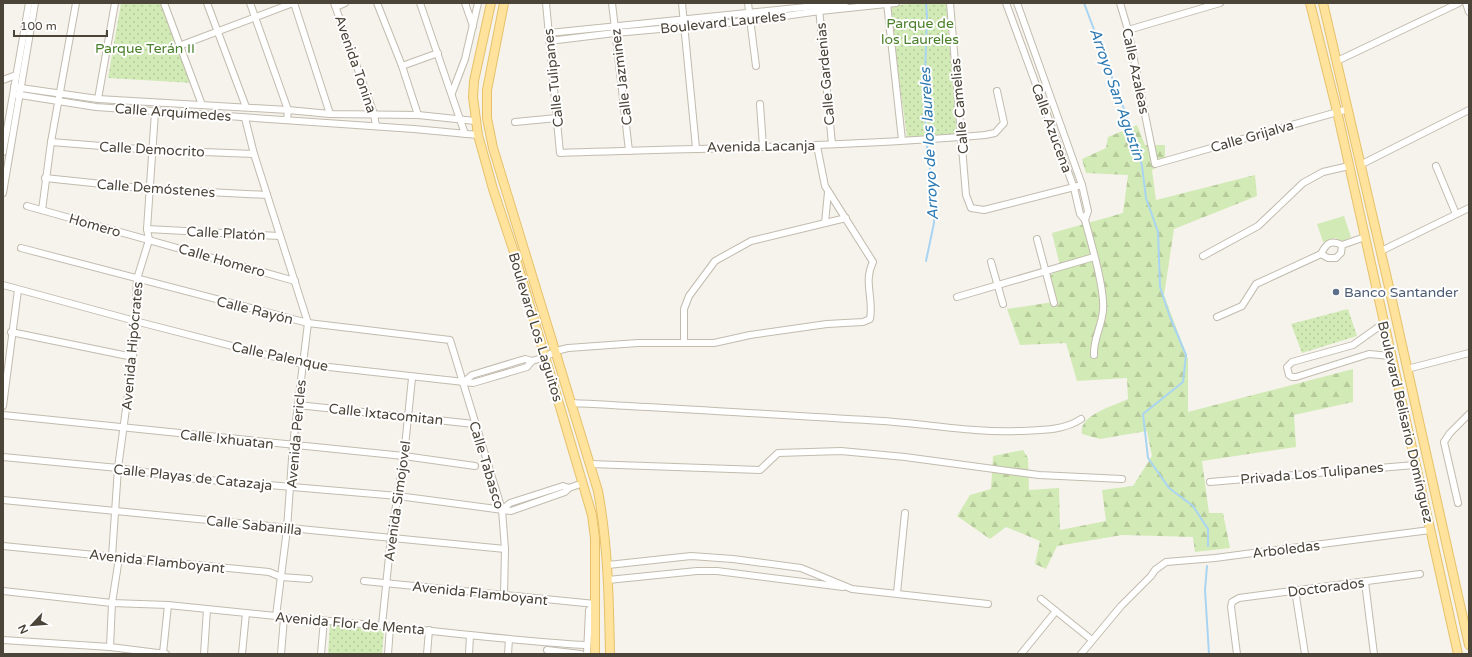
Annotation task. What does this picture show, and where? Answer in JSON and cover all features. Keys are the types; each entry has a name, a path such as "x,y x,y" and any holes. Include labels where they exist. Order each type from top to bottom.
{"main road":[{"name":"Boulevard Los Laguitos","path":"491,3 474,81 475,121 493,189 546,357 592,515 594,538 595,654"},
{"name":"Boulevard Los Laguitos","path":"504,3 487,90 487,118 493,148 598,491 605,525 608,565 610,654"},
{"name":"Boulevard Belisario Domínguez","path":"1310,3 1337,111 1414,465 1458,654"},
{"name":"Boulevard Belisario Domínguez","path":"1323,3 1338,61 1360,166 1381,251 1469,645"},
{"path":"488,15 500,23"}],"street":[{"path":"3,152 29,3"},
{"path":"3,194 35,3"},
{"path":"27,206 42,210 45,178 76,3"},
{"path":"98,99 115,3"},
{"path":"164,3 202,105"},
{"path":"207,3 246,107"},
{"path":"250,3 288,110 287,120"},
{"path":"180,46 294,3 330,114"},
{"path":"335,5 345,3"},
{"path":"377,3 402,66 418,115"},
{"path":"420,3 465,134"},
{"path":"465,3 473,26"},
{"path":"452,93 465,59 478,3"},
{"name":"Calle Tulipanes","path":"546,3 560,153"},
{"name":"Calle Jazminez","path":"612,3 630,151"},
{"path":"682,3 696,148"},
{"path":"748,3 756,66"},
{"path":"549,33 615,29 683,19 819,7 845,3"},
{"name":"Boulevard Laureles","path":"550,40 615,29 750,21 819,7 896,3"},
{"name":"Calle Camelias","path":"950,3 966,195 971,208 984,210 1074,188"},
{"name":"Calle Azucena","path":"1006,3 1074,188 1080,214 1085,220"},
{"name":"Calle Azucena","path":"1017,3 1082,185 1088,211 1085,220"},
{"name":"Calle Azaleas","path":"1120,3 1128,30 1155,164"},
{"path":"1128,30 1220,3"},
{"path":"1338,61 1459,3"},
{"path":"1466,3 1469,12"},
{"path":"887,4 902,140"},
{"name":"Avenida Tonina","path":"335,5 374,114 376,126"},
{"name":"Calle Gardenias","path":"819,7 832,144"},
{"path":"402,66 438,53"},
{"path":"3,80 16,75"},
{"name":"Calle Arquímedes","path":"14,87 98,99 246,107 330,114 418,115 475,121"},
{"name":"Avenida Lacanja","path":"560,153 696,148 817,146 961,137 995,133 1004,123 997,91"},
{"name":"Calle Arquímedes","path":"14,94 58,101 155,112 376,126 478,135"},
{"path":"760,104 763,147"},
{"path":"219,115 220,106"},
{"name":"Calle Grijalva","path":"1155,164 1337,111 1348,110"},
{"path":"1360,166 1469,110"},
{"name":"Avenida Hipócrates","path":"112,557 118,468 133,357 137,279 149,240 147,229 155,112"},
{"name":"Avenida Pericles","path":"246,118 254,154 296,281 308,323 293,445 287,529 276,616"},
{"path":"516,122 557,118"},
{"name":"Calle Democrito","path":"51,142 152,150 254,154"},
{"path":"463,383 472,375 525,359 532,362 546,357 556,351 568,348 606,344 714,342 750,335 827,324 863,322 870,319 872,310 868,277 873,262 825,186 817,146"},
{"path":"1203,256 1258,226 1303,184 1323,172 1349,166"},
{"path":"1436,166 1456,214"},
{"name":"Calle Demóstenes","path":"45,178 150,189 267,195"},
{"path":"1074,188 1082,185"},
{"path":"825,223 828,192"},
{"path":"1381,251 1469,208"},
{"name":"Homero","path":"42,210 149,240"},
{"path":"684,342 684,309 689,296 715,261 751,241 846,218"},
{"path":"1085,220 1103,298 1103,311 1093,345 1094,355"},
{"name":"Calle Platón","path":"147,229 280,236"},
{"path":"1216,317 1242,306 1256,284 1321,254 1329,242 1335,242 1342,245 1365,237"},
{"path":"1037,239 1054,303"},
{"name":"Calle Homero","path":"149,240 296,281"},
{"path":"1321,254 1328,258 1336,258 1341,253 1342,245"},
{"name":"Calle Rayón","path":"20,248 308,323 450,340 463,383"},
{"path":"957,297 1094,257"},
{"path":"991,262 1003,304"},
{"name":"Calle Palenque","path":"3,285 302,364 463,383"},
{"path":"3,406 9,366 11,332 18,290"},
{"path":"1384,323 1354,345 1292,362 1287,367 1287,370 1292,377 1296,378 1369,354 1391,356"},
{"path":"11,332 133,357"},
{"path":"1407,369 1469,353"},
{"name":"Avenida Simojovel","path":"382,626 391,537 404,456 412,378"},
{"name":"Calle Tabasco","path":"463,383 474,424 502,510 505,549 504,596"},
{"path":"571,403 715,410 1018,431 1067,426 1081,419"},
{"name":"Calle Ixtacomitan","path":"298,405 474,424"},
{"path":"1458,503 1444,442 1450,432 1469,414"},
{"name":"Calle Ixhuatan","path":"3,416 404,456 475,466"},
{"path":"590,464 760,470 778,453 841,451 905,456 1039,476 1122,479"},
{"name":"Calle Playas de Catazaja","path":"3,457 118,468 185,478 398,496 502,510"},
{"name":"Privada Los Tulipanes","path":"1210,482 1414,465"},
{"path":"502,510 510,503 563,486 569,488 583,484"},
{"name":"Calle Sabanilla","path":"3,500 287,529 391,537 505,549"},
{"path":"897,593 905,513"},
{"name":"Arboledas","path":"1081,654 1121,606 1155,570 1166,562 1215,558 1430,530"},
{"name":"Avenida Flamboyant","path":"3,546 269,572 281,577 309,579"},
{"path":"608,565 690,556 733,560 801,568 852,589"},
{"path":"110,647 112,603 119,558"},
{"path":"608,580 697,571 717,571 852,589 988,604"},
{"name":"Doctorados","path":"1237,654 1231,606 1232,602 1239,598 1420,574"},
{"name":"Avenida Flamboyant","path":"364,581 595,604"},
{"path":"1365,582 1374,654"},
{"path":"1296,590 1305,654"},
{"name":"Avenida Flor de Menta","path":"3,591 112,603 168,605 284,618 324,620 429,630 509,639 547,649 581,654"},
{"path":"1041,599 1092,640"},
{"path":"587,654 589,610 595,604"},
{"path":"3,640 110,647 165,653 168,605"},
{"path":"204,654 207,609"},
{"path":"1021,654 1056,611"},
{"path":"242,654 246,613"},
{"path":"281,654 284,618"},
{"path":"321,654 324,620"},
{"path":"388,654 390,627"},
{"path":"427,654 429,630"},
{"path":"469,654 470,635"},
{"path":"508,654 509,639"},
{"name":"Avenida Flor de Menta","path":"547,649 587,645"}],"green space":[{"name":"Parque Terán II","path":"121,3 163,3 193,83 108,78"},
{"name":"Parque de los Laureles","path":"920,3 946,3 957,134 907,137 889,6"},
{"path":"1137,125 1145,145 1165,145 1165,163 1152,170 1156,200 1255,175 1257,196 1174,229 1164,295 1188,359 1188,412 1353,369 1353,402 1294,415 1296,447 1202,461 1209,513 1223,513 1230,548 1195,552 1193,537 1122,535 1057,546 1046,569 1035,564 1040,541 1006,527 990,539 957,516 970,495 991,489 993,456 1023,450 1028,458 1029,490 1059,488 1060,530 1106,521 1102,490 1133,486 1152,456 1147,431 1100,439 1082,434 1082,427 1091,416 1128,399 1127,378 1077,381 1066,343 1020,345 1007,309 1053,302 1049,277 1060,266 1052,233 1123,213 1128,175 1086,173 1082,159 1106,148 1108,137"},
{"path":"1344,216 1351,237 1341,242 1336,238 1323,242 1317,224"},
{"path":"1348,309 1357,336 1302,353 1291,324"},
{"path":"330,624 384,631 382,654 328,654"}],"waterway":[{"name":"Arroyo de los laureles","path":"926,3 927,17 924,101 928,161 934,184 934,223 926,261"},
{"name":"Arroyo San Agustín","path":"1084,3 1133,133 1142,166 1146,198 1158,232 1160,287 1170,317 1186,355 1183,382 1143,414 1148,458 1169,488 1193,506 1208,529 1208,546"},
{"name":"Arroyo San Agustín","path":"1207,566 1205,590 1209,654"}],"place":[{"name":"Banco Santander","path":"1336,292"}]}
